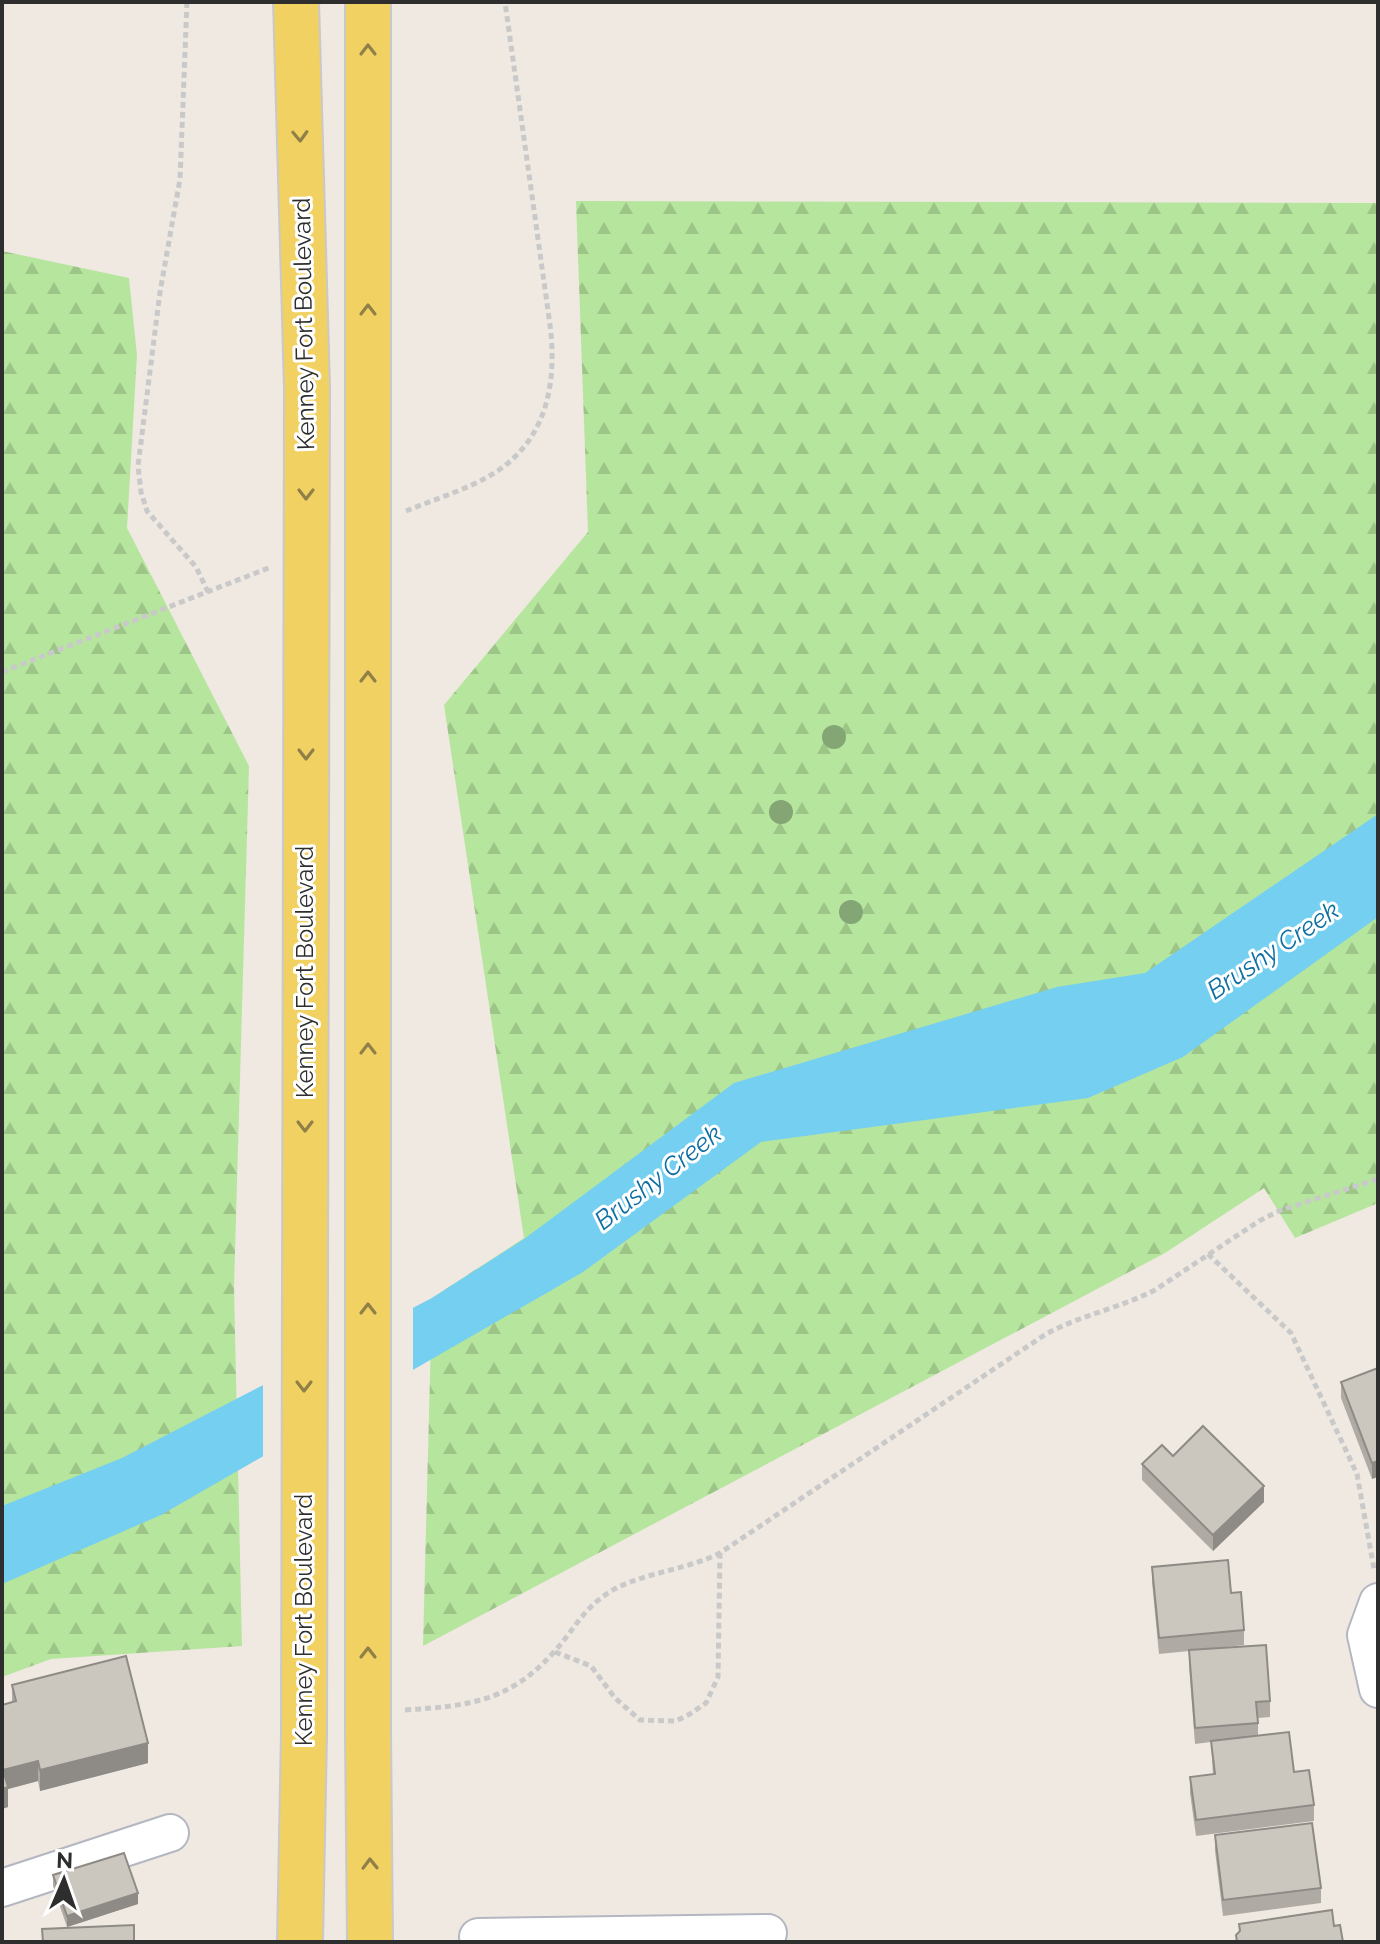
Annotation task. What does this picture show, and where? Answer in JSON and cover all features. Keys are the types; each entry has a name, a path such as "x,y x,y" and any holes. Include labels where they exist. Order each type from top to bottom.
{"main road":[{"name":"Kenney Fort Boulevard","path":"296,2 307,388 304,1733 300,1942"},
{"path":"368,2 368,388 386,1721 370,1942"}],"street":[{"path":"1378,1602 1366,1635 1378,1689"},
{"path":"2,1888 170,1833"},
{"path":"478,1937 638,1938 768,1933"}],"path":[{"path":"187,2 180,179 160,292 138,466 147,511 196,567 208,592"},
{"path":"386,1721 460,1707 500,1695 536,1670 555,1652 574,1625 602,1597 623,1585 698,1564 720,1553 1024,1348 1068,1322 1155,1290 1259,1221 1281,1210 1378,1179"},
{"path":"1208,1254 1291,1333 1357,1474 1378,1602"},
{"path":"555,1652 591,1666 615,1698 640,1720 676,1721 690,1714 706,1703 718,1677 720,1553"}],"green space":[{"path":"576,201 1378,203 1378,1203 1295,1238 1264,1188 1165,1253 423,1646 432,1298 524,1238 444,705 588,532"},
{"path":"2,251 129,278 137,355 127,528 249,766 234,1287 242,1646 51,1659 2,1677"}],"water":[{"name":"Brushy Creek","path":"1378,814 1378,917 1183,1057 1088,1098 761,1142 583,1272 161,1515 2,1584 2,1506 122,1458 432,1298 524,1239 734,1083 1057,987 1145,973"}],"pier":[{"path":"413,1303 413,1375 263,1461 263,1381"}],"building":[{"path":"1378,1368 1378,1461 1372,1463 1341,1382"},
{"path":"1203,1426 1264,1486 1213,1535 1142,1464 1162,1445 1173,1456"},
{"path":"1228,1560 1231,1593 1241,1592 1244,1630 1159,1638 1152,1567"},
{"path":"1266,1645 1270,1701 1256,1702 1258,1723 1195,1728 1189,1650"},
{"path":"126,1656 148,1743 40,1770 38,1761 3,1770 8,1787 2,1789 2,1705 16,1701 12,1685"},
{"path":"1289,1732 1294,1772 1309,1770 1314,1805 1196,1820 1190,1777 1215,1774 1211,1741"},
{"path":"1312,1823 1321,1888 1223,1900 1215,1835"},
{"path":"124,1853 138,1893 67,1916 53,1875"},
{"path":"1332,1910 1334,1926 1340,1925 1343,1942 1237,1942 1239,1924"},
{"path":"134,1925 134,1942 43,1942 42,1929"}]}
